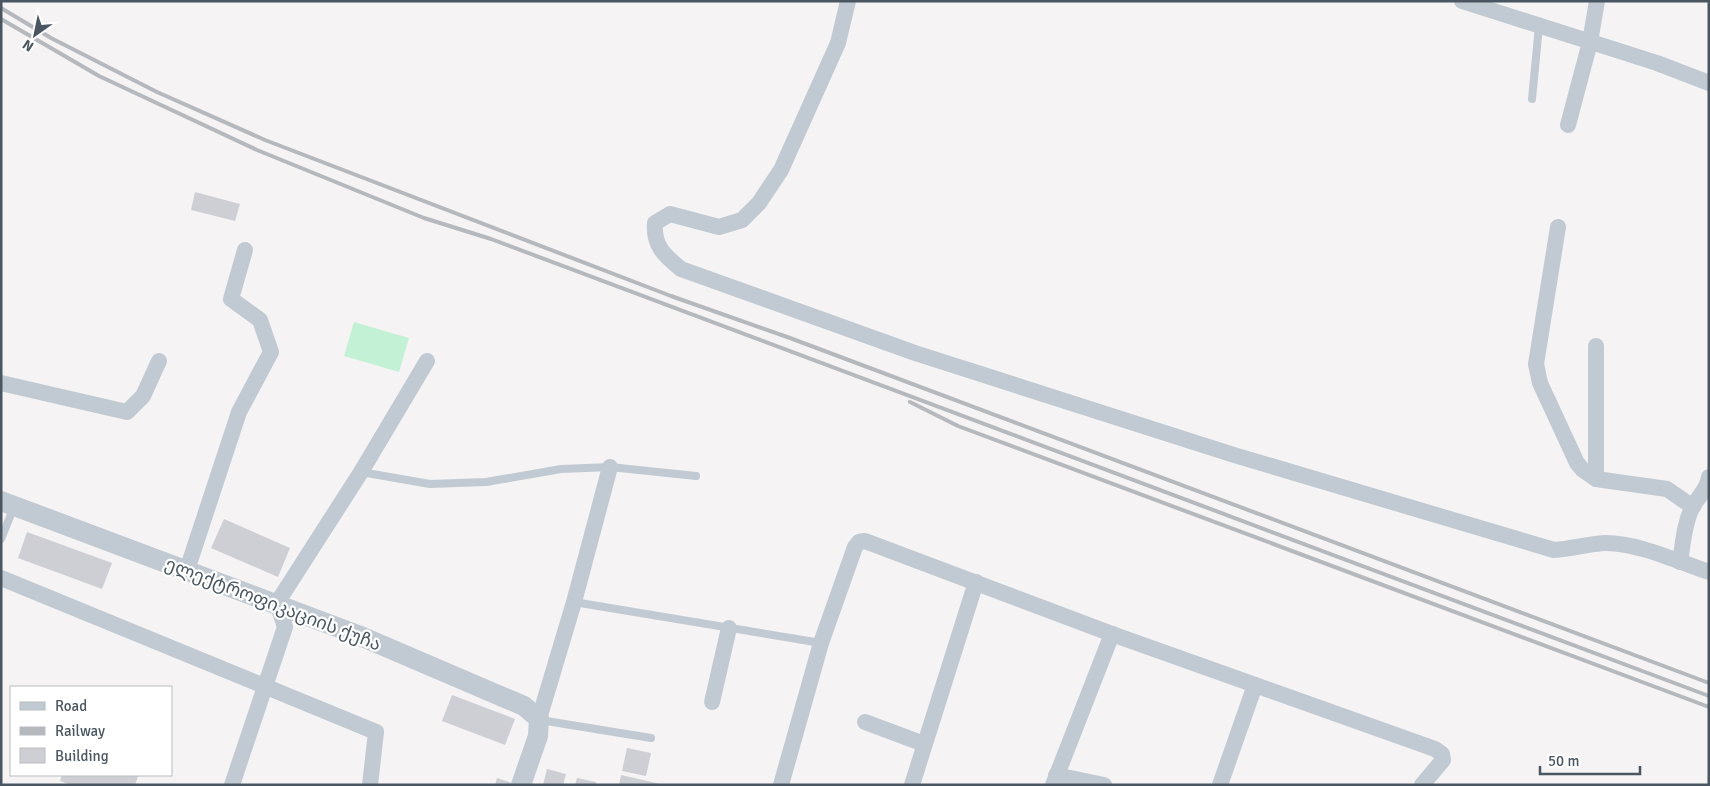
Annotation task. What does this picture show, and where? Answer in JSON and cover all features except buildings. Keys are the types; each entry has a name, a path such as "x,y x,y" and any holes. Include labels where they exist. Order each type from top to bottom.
{"street":[{"path":"848,1 838,43 781,170 759,203 742,220 719,227 670,214 656,223 654,234 664,255 681,269 915,352 1234,455 1554,550 1572,549 1603,543 1620,544 1709,572"},
{"path":"1462,1 1657,64 1709,83"},
{"path":"1568,125 1590,42 1596,1"},
{"path":"1558,227 1536,364 1540,383 1576,463 1582,470 1596,479 1666,489 1693,507"},
{"path":"187,570 240,412 271,352 260,320 231,299 245,250"},
{"path":"1596,346 1596,479"},
{"path":"1,383 127,412 143,396 159,361"},
{"path":"232,785 285,627 277,603 361,472 427,361"},
{"path":"522,785 538,736 539,720 574,602 610,466"},
{"path":"1680,562 1687,520 1693,507 1705,491 1708,482"},
{"name":"ელექტროფიკაციის ქუჩა","path":"8,504 277,603 294,612 358,635 524,706 539,720"},
{"path":"781,785 821,643 855,547 859,542 865,541 1112,634 1435,749 1442,754 1443,760 1422,785"},
{"path":"1,578 376,732 370,785"},
{"path":"912,785 976,582"},
{"path":"712,702 729,628"},
{"path":"1104,785 1055,780 1112,634"},
{"path":"1220,785 1255,684"},
{"path":"865,722 924,744"}],"lane":[{"path":"1532,99 1539,26"},
{"path":"361,472 430,484 486,482 561,470 610,466 696,476"},
{"path":"1,539 8,504"},
{"path":"574,602 821,643"},
{"path":"539,720 651,738"}],"green space":[{"path":"354,322 409,338 399,372 344,356"}],"railway":[{"path":"1,8 51,38 157,92 265,140 671,296 790,338 1709,683"},
{"path":"1,19 99,76 257,150 424,218 491,239 1709,696"},
{"path":"910,402 958,426 1709,707"}]}
